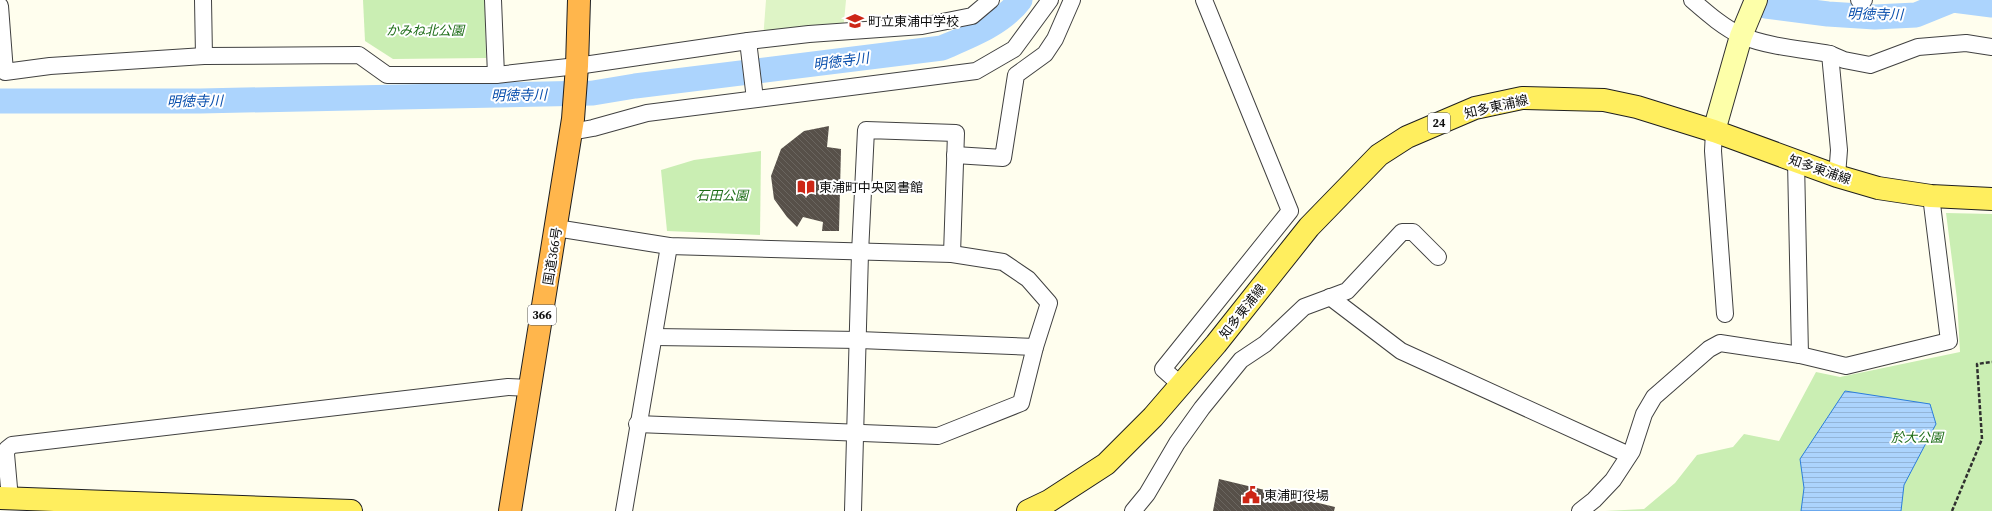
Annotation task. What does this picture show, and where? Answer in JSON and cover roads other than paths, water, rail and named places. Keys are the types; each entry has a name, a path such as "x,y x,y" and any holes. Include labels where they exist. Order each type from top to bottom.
{"highway":[{"name":"国道366号","path":"510,511 572,126 577,71 578,0"}],"main road":[{"name":"知多東浦線","path":"1028,511 1052,506 1106,464 1153,417 1216,344 1309,227 1379,155 1407,138 1475,108 1522,98 1604,100 1636,107 1714,130 1837,176 1878,188 1931,196 1992,199"},
{"path":"5,499 351,511"}],"street":[{"path":"203,0 204,56"},
{"path":"493,0 496,75"},
{"path":"0,6 1,42 5,72 50,66 204,56 359,55 387,75 496,75 577,71 748,41 809,34 922,26 972,16 991,0"},
{"path":"572,126 593,128 647,113 976,71 1014,49 1050,0"},
{"path":"955,155 1003,158 1016,76 1045,54 1055,39 1072,0"},
{"path":"1181,385 1163,369 1290,211 1204,0"},
{"path":"1692,0 1710,15 1741,36 1764,43 1830,54 1844,60 1870,65 1918,47 1966,43 1992,48"},
{"path":"1725,314 1713,151 1714,130 1741,36 1756,0"},
{"path":"1859,0 1864,0"},
{"path":"748,41 755,99"},
{"path":"1830,54 1839,150 1837,176"},
{"path":"853,511 854,433 859,340 860,252 866,130 956,133 952,254"},
{"path":"1796,161 1800,355"},
{"path":"1580,511 1594,500 1613,480 1629,456 1644,414 1654,397 1709,349 1720,342 1800,355 1846,366 1949,341 1931,196"},
{"path":"556,228 669,246 952,254 1003,262 1028,279 1049,303 1035,347 1021,403 938,436 637,424"},
{"path":"1133,511 1147,494 1177,443 1202,408 1241,360 1265,344 1304,307 1347,291 1402,232 1413,232 1438,257"},
{"path":"624,511 637,424 654,337 669,246"},
{"path":"1330,297 1401,351 1629,456"},
{"path":"654,337 859,340 1035,347"},
{"path":"5,499 6,454 7,449 12,445 508,387 530,388"}],"water":[{"path":"1845,391 1930,404 1936,424 1904,485 1901,511 1801,511 1804,488 1800,459"}],"waterway":[{"name":"明徳寺川","path":"0,101 200,101 593,93 635,86 942,48 995,23 1020,0"},
{"name":"明徳寺川","path":"1757,0 1766,6 1828,14 1875,17 1916,15 1953,0 1992,5"}],"place":[{"name":"町立東浦中学校","path":"855,21"},
{"name":"東浦町中央図書館","path":"806,187"},
{"name":"東浦町役場","path":"1251,495"}],"park label":[{"name":"かみね北公園","path":"425,30"},
{"name":"石田公園","path":"722,195"},
{"name":"於大公園","path":"1917,437"}]}
